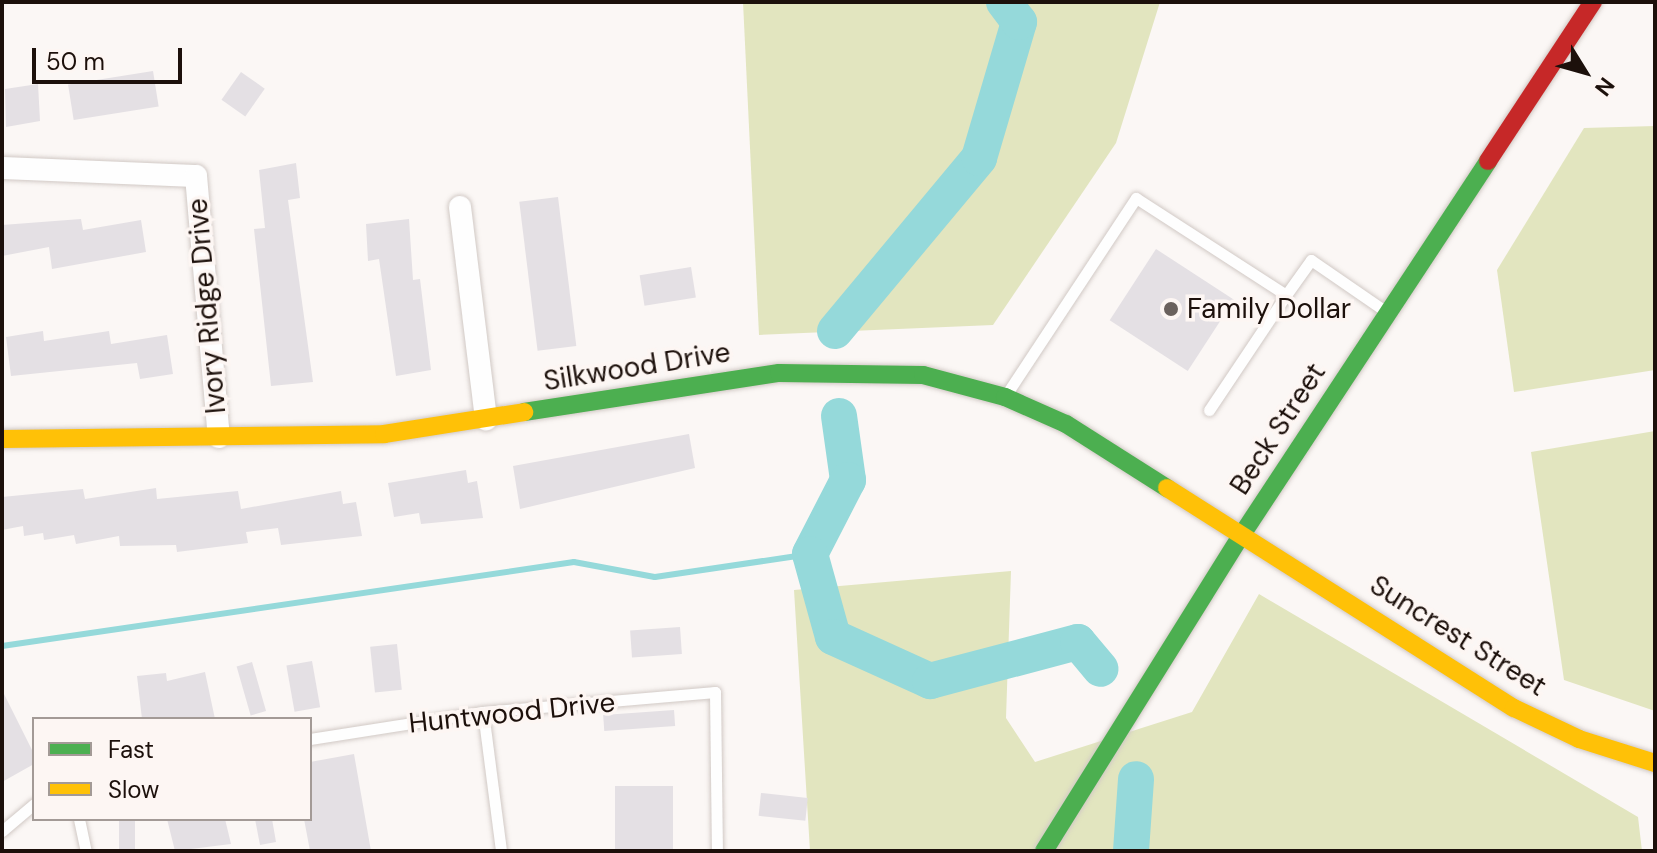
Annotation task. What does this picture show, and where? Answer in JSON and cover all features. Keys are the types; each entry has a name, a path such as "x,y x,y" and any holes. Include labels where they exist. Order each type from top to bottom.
{"street":[{"name":"Beck Street","path":"1044,851 1243,533 1593,2"},
{"name":"Ivory Ridge Drive","path":"2,168 196,176 219,437"},
{"path":"460,207 486,419"},
{"name":"Silkwood Drive","path":"2,439 384,434 779,373 923,375 1005,397 1127,459 1243,533"},
{"name":"Suncrest Street","path":"1243,533 1514,708 1579,739 1655,763"}],"lane":[{"path":"1005,397 1136,198 1286,295"},
{"path":"1209,410 1311,260 1388,313"},
{"name":"Huntwood Drive","path":"312,739 483,712 715,692 717,851"},
{"path":"483,712 501,851"},
{"path":"2,831 32,806"},
{"path":"79,821 86,851"}],"green space":[{"path":"743,2 1160,2 1116,143 993,325 759,335"},
{"path":"1655,126 1655,370 1514,392 1497,270 1584,128"},
{"path":"1655,431 1655,711 1564,680 1531,452"},
{"path":"1011,571 1006,718 1035,762 1192,712 1259,594 1638,817 1642,851 810,851 794,590"}],"building":[{"path":"153,71 159,107 74,120 68,84"},
{"path":"241,72 265,89 245,116 221,100"},
{"path":"38,84 40,121 6,127 5,89"},
{"path":"296,163 300,198 288,200 313,382 271,386 254,229 265,228 259,170"},
{"path":"558,197 576,346 538,351 519,202"},
{"path":"81,219 83,230 141,220 146,252 52,269 49,247 2,256 2,225"},
{"path":"409,219 413,280 420,279 431,370 396,376 379,259 368,261 366,224"},
{"name":"Family Dollar","path":"1156,249 1234,300 1188,371 1110,320"},
{"path":"691,267 696,298 644,306 640,275"},
{"path":"43,331 44,341 109,331 111,344 167,335 173,374 140,379 137,363 11,376 6,337"},
{"path":"689,434 695,468 520,509 513,466"},
{"path":"466,470 468,483 477,481 483,518 421,524 419,513 394,517 388,483"},
{"path":"156,488 157,499 238,491 241,509 341,491 343,504 356,502 362,536 281,545 278,528 246,532 248,543 177,552 176,545 120,546 119,536 76,544 74,535 44,540 43,533 24,536 23,526 2,530 2,497 83,489 85,499"},
{"path":"680,627 682,654 632,657 630,630"},
{"path":"397,644 402,690 375,693 370,647"},
{"path":"312,661 320,707 295,712 286,666"},
{"path":"252,662 266,711 251,715 237,666"},
{"path":"205,672 215,717 142,717 137,676 166,673 167,681"},
{"path":"2,690 32,750 32,765 2,782"},
{"path":"674,710 675,726 604,731 603,715"},
{"path":"354,754 371,851 310,851 304,821 312,821 312,762"},
{"path":"615,786 673,786 673,851 615,851"},
{"path":"761,793 808,798 805,821 759,816"},
{"path":"119,821 135,821 135,851 119,851"},
{"path":"168,821 225,821 231,844 175,851"},
{"path":"255,821 272,821 276,842 260,845"}],"waterway":[{"path":"835,331 979,158 1019,22 1004,2"},
{"path":"839,416 848,480 810,554 833,637 930,681 1078,642 1101,669"},
{"path":"2,646 574,562 655,577 810,554"},
{"path":"1131,851 1136,779"}],"traffic: fast":[{"path":"1044,851 1243,533 1488,161"},
{"path":"524,412 779,373 923,375 1005,397 1066,424 1167,488"}],"traffic: slow":[{"path":"2,439 384,434 524,412"},
{"path":"1167,488 1514,708 1579,739 1655,763"}],"traffic: jam":[{"path":"1488,161 1593,2"}],"place":[{"name":"Family Dollar","path":"1171,309"}]}
